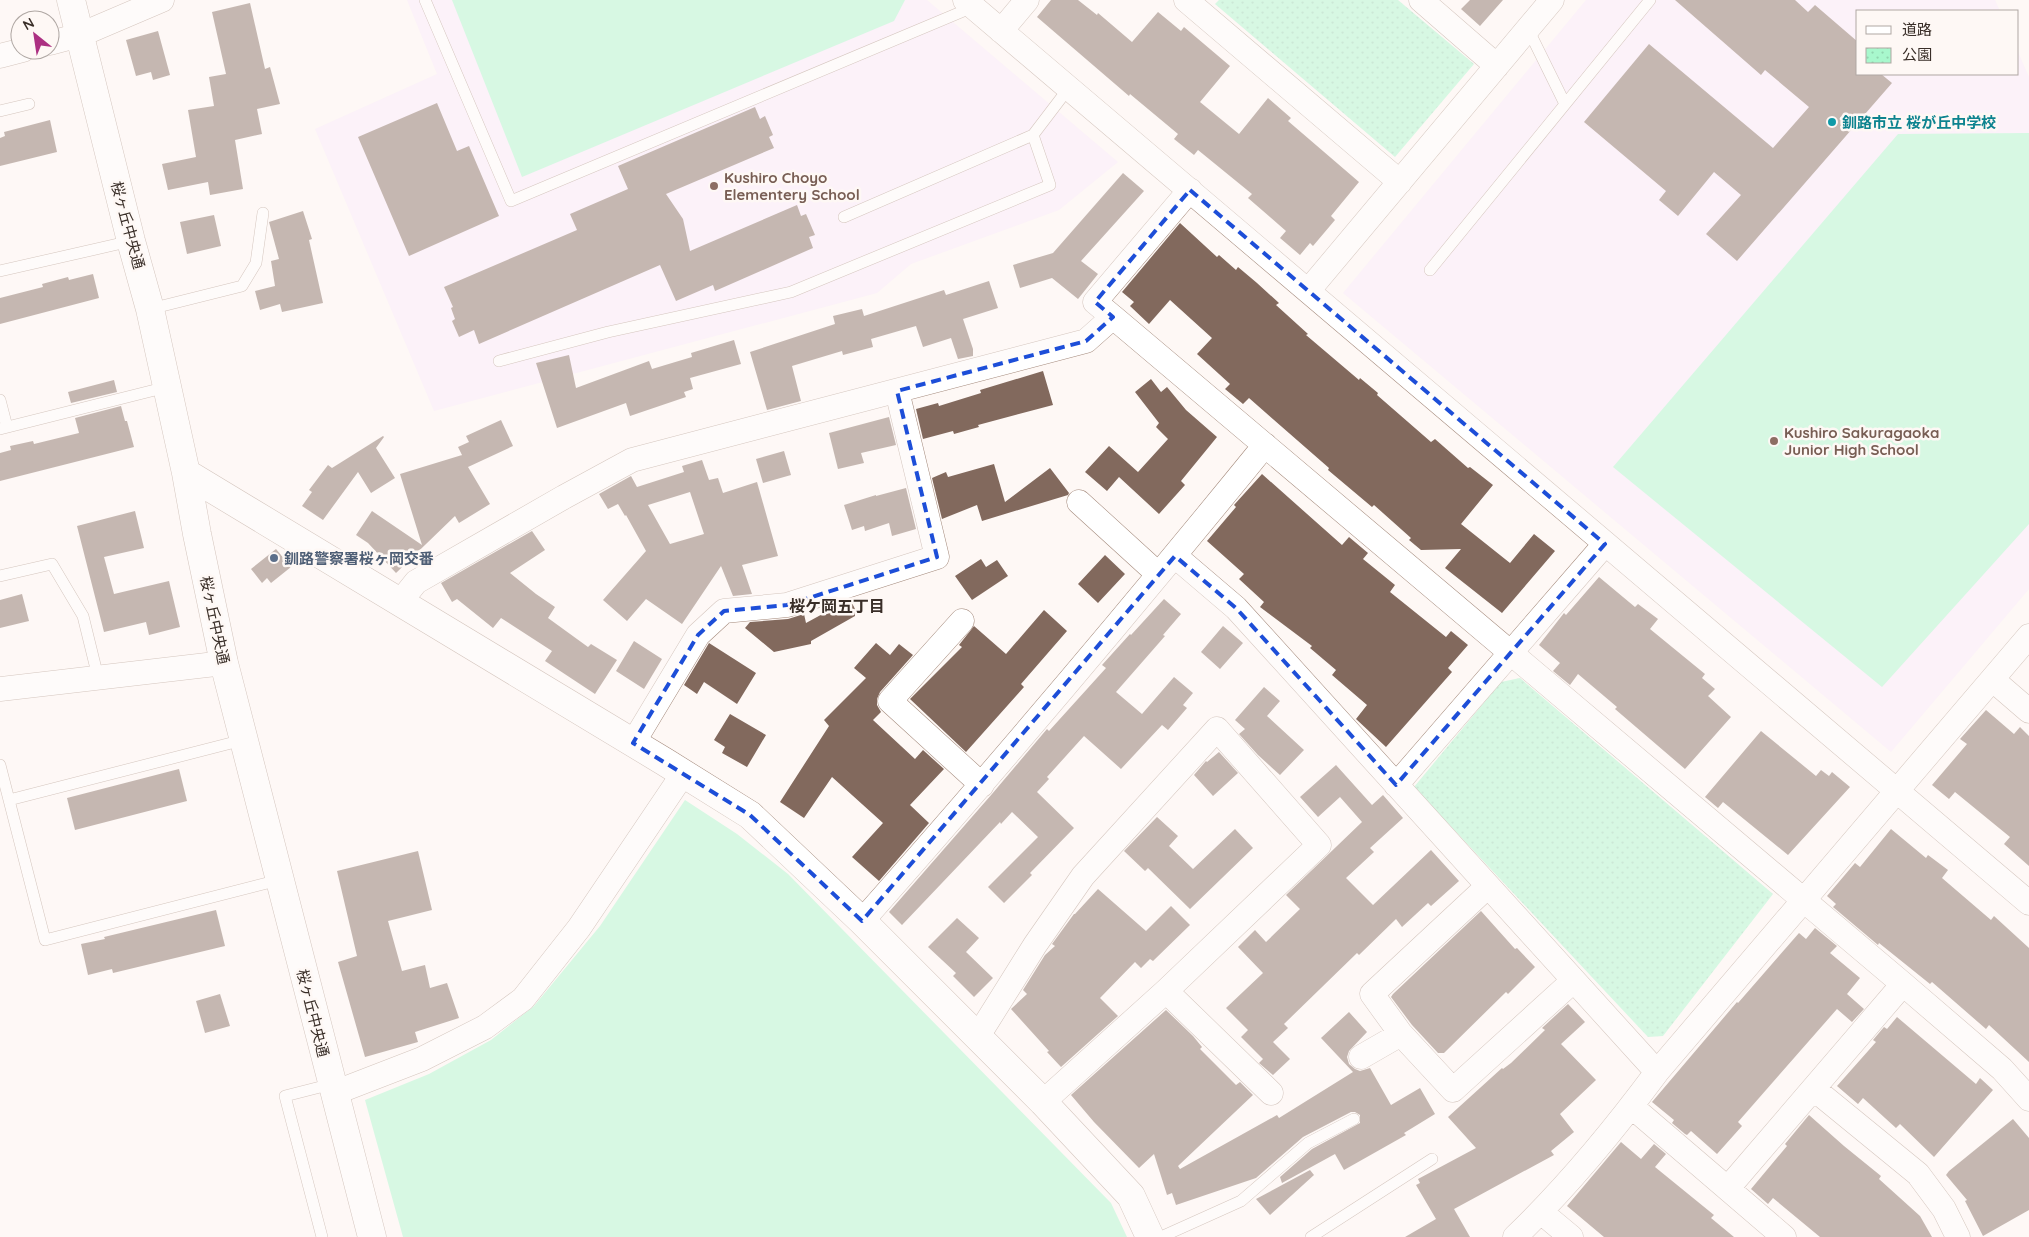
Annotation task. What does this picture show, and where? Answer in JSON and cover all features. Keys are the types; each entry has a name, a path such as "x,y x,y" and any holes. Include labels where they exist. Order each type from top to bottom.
{"street":[{"name":"桜ヶ丘中央通","path":"71,0 131,241 150,309 186,473 224,663 372,1237"},
{"path":"60,41 80,36 162,0"},
{"path":"1001,31 1027,0"},
{"path":"1421,0 1497,66"},
{"path":"1308,291 1552,0"},
{"path":"1195,3 1400,182"},
{"path":"969,4 1068,90 1190,190 2029,903"},
{"path":"1190,190 1095,302 2002,1069 2029,1099"},
{"path":"400,602 416,582 632,460 1086,341 1113,317"},
{"path":"633,743 698,635 724,611 787,605 937,557 897,391"},
{"path":"862,921 982,785 1265,445"},
{"path":"186,473 750,814 862,921 1043,1102 1131,1196 1150,1237"},
{"path":"1079,502 1158,574"},
{"path":"1396,786 1605,544"},
{"path":"1174,556 1236,608 1657,1072"},
{"path":"962,621 890,701 982,785"},
{"path":"1515,1237 1541,1212 1631,1106 1657,1072 2029,636"},
{"path":"0,689 224,663"},
{"path":"1993,680 2029,711"},
{"path":"978,1036 1035,945 1083,876 1217,729 1319,845 1166,992 1043,1102"},
{"path":"333,1089 422,1059 485,1027 523,999 579,928 683,774"},
{"path":"1488,886 1372,994 1401,1034 1454,1090 1573,981"},
{"path":"1728,1188 1902,984"},
{"path":"1166,992 1271,1093"},
{"path":"1361,1057 1401,1034"},
{"path":"1814,1089 1918,1174 1944,1209 1958,1237"},
{"path":"1631,1106 1784,1237"},
{"path":"1541,1212 1571,1237"}],"lane":[{"path":"425,0 511,201 969,4"},
{"path":"1430,270 1650,0"},
{"path":"1528,29 1565,104"},
{"path":"844,217 1033,134 1068,90"},
{"path":"0,111 30,104"},
{"path":"499,361 608,332 791,292 1050,185 1033,134"},
{"path":"150,309 242,286 256,263 263,213"},
{"path":"0,271 131,241"},
{"path":"0,400 3,428 167,387"},
{"path":"0,576 52,564 84,616 98,678"},
{"path":"9,800 243,740"},
{"path":"0,765 45,940 279,880"},
{"path":"322,1237 285,1096 333,1089"},
{"path":"1162,1237 1241,1202 1308,1143 1354,1119"},
{"path":"1310,1237 1432,1159"}],"highlighted area":[{"path":"1190,190 1605,544 1396,785 1236,608 1175,556 862,921 750,815 633,743 698,635 724,611 787,605 937,557 897,391 1086,341 1113,317 1095,302"}],"shaded area":[{"name":"Kushiro Choyo Elementery School","path":"407,0 927,0 1118,162 1059,210 911,264 877,293 434,411 315,129 437,74"},
{"name":"Kushiro Sakuragaoka Junior High School","path":"1586,0 1995,0 2000,10 1856,10 1856,75 2019,75 2019,54 2029,77 2029,589 1891,752 1343,293"}],"green space":[{"path":"452,0 905,0 894,21 522,177"},
{"path":"1219,0 1398,0 1474,64 1395,157 1215,4"},
{"path":"2029,133 2029,524 1882,687 1613,467 1898,134"},
{"path":"1520,678 1773,894 1663,1036 1648,1037 1414,787 1501,682"},
{"path":"685,800 737,834 788,874 1111,1203 1127,1237 403,1237 365,1100 429,1074 491,1040 534,1006 600,926"}],"building":[{"path":"1051,0 1078,0 1097,15 1098,13 1132,42 1158,12 1181,31 1184,27 1230,66 1200,102 1239,134 1268,98 1291,118 1288,121 1359,182 1331,216 1335,220 1313,246 1310,243 1300,255 1280,238 1286,231 1248,198 1252,194 1198,150 1194,155 1174,139 1178,134 1130,94 1129,96 1037,17"},
{"path":"1470,0 1503,0 1480,26 1461,9"},
{"path":"1675,0 1795,0 1808,12 1815,5 1856,40 1856,75 1882,75 1892,83 1737,261 1706,234 1741,195 1714,172 1678,216 1659,200 1666,191 1584,122 1649,44 1773,148 1809,107 1765,70 1761,75"},
{"path":"250,3 265,69 270,67 280,104 257,109 262,134 235,140 243,189 210,195 208,182 168,190 162,164 196,157 188,110 214,106 209,77 226,74 212,12"},
{"path":"158,31 170,75 153,80 151,72 136,76 126,40"},
{"path":"437,103 457,151 469,146 499,216 409,256 358,137"},
{"path":"755,107 760,119 765,116 773,135 769,137 774,148 666,194 683,219 690,251 797,205 801,216 806,214 815,235 809,237 813,248 715,291 713,285 676,301 660,265 479,344 474,330 459,337 452,321 455,319 451,308 453,307 444,287 577,230 570,214 628,189 618,166"},
{"path":"50,120 57,152 0,166 0,138 5,136 4,132"},
{"path":"1123,173 1144,191 1081,261 1098,274 1078,299 1052,278 1020,288 1013,265 1053,253"},
{"path":"303,211 312,239 309,240 323,303 282,312 280,304 260,310 255,291 275,286 271,261 279,259 269,222"},
{"path":"214,215 221,246 187,254 180,222"},
{"path":"1180,223 1217,257 1219,255 1236,270 1238,267 1257,283 1279,303 1276,305 1308,334 1306,335 1359,380 1360,378 1378,393 1377,395 1431,442 1435,439 1468,468 1470,467 1493,485 1461,524 1510,563 1534,534 1555,551 1502,613 1445,568 1461,549 1421,550 1409,540 1411,538 1374,505 1372,507 1328,470 1329,468 1249,398 1243,404 1225,389 1230,384 1197,354 1212,338 1170,300 1149,324 1130,306 1134,302 1122,292"},
{"path":"93,274 99,298 0,324 0,298 43,287 42,284 68,277 69,280"},
{"path":"989,281 998,308 963,319 973,349 973,356 958,359 951,338 923,347 916,326 871,339 873,347 843,355 842,351 792,366 801,401 767,410 750,352 835,324 833,316 862,309 864,316 944,290 946,295"},
{"path":"734,340 741,364 690,378 693,389 684,392 686,397 630,416 626,403 557,428 536,363 569,355 576,388 649,361 652,369 692,357 691,353"},
{"path":"1043,371 1053,405 978,425 979,427 954,434 953,431 923,439 916,409 938,403 939,406 981,393 980,390"},
{"path":"1151,379 1161,392 1167,387 1186,410 1217,437 1181,481 1185,485 1159,514 1119,477 1107,491 1085,472 1109,446 1138,472 1168,439 1156,427 1159,423 1135,392"},
{"path":"114,380 117,392 71,403 68,392"},
{"path":"121,406 134,447 0,481 0,453 11,450 10,446 33,441 34,444 79,433 75,418"},
{"path":"889,417 896,445 861,453 864,463 838,469 829,433"},
{"path":"501,420 513,446 468,467 490,504 459,523 455,516 396,573 368,543 356,535 372,511 422,545 400,474 462,455 458,447 469,442 466,436"},
{"path":"383,436 376,448 395,478 371,493 358,472 323,520 302,506 312,492 309,490 328,465 332,468"},
{"path":"784,451 791,475 763,483 756,459"},
{"path":"702,460 709,480 718,478 723,493 757,482 778,556 742,565 752,594 733,596 721,566 682,624 646,599 627,621 603,600 646,551 618,504 608,509 599,494 631,476 637,487 684,472 682,466","holes":["690,492 704,534 670,544 648,505"]},
{"path":"994,464 1005,502 1050,468 1069,493 1068,495 982,521 977,505 942,519 932,478 946,472 948,477"},
{"path":"1262,474 1342,545 1349,537 1368,553 1363,559 1395,585 1390,592 1446,637 1451,631 1468,645 1448,668 1452,672 1386,747 1356,719 1367,705 1332,675 1336,670 1310,648 1312,646 1260,607 1264,602 1239,579 1244,574 1207,541 1236,507 1234,505"},
{"path":"906,488 916,529 892,536 889,523 865,531 864,526 852,530 844,505"},
{"path":"135,511 144,548 104,557 114,594 169,581 180,627 149,635 146,622 104,632 77,526"},
{"path":"532,531 545,550 510,573 555,607 548,618 588,647 591,644 617,660 595,694 545,661 552,651 501,618 493,628 457,599 452,602 441,583"},
{"name":"釧路警察署桜ヶ岡交番","path":"276,549 291,567 271,583 267,578 262,583 251,569"},
{"path":"1105,555 1125,574 1098,603 1078,584"},
{"path":"981,559 986,567 997,560 1008,576 972,600 955,576"},
{"path":"1599,577 1635,607 1638,604 1658,619 1650,629 1705,674 1702,678 1715,689 1708,696 1731,717 1685,769 1615,709 1617,707 1578,674 1570,685 1553,671 1560,663 1539,645 1564,613 1566,615"},
{"path":"22,594 29,621 0,628 0,600"},
{"path":"850,599 855,609 855,616 811,641 811,644 774,652 745,628 750,622 788,619 804,614 806,623"},
{"path":"1164,599 1181,614 1163,635 1165,636 1116,692 1142,714 1174,677 1193,693 1183,705 1187,708 1168,730 1162,725 1121,769 1084,736 1047,777 1049,779 1037,792 1074,828 1004,903 988,887 1038,837 1012,812 1001,824 1000,822 902,925 889,912 1047,729 1049,731 1106,668 1102,665"},
{"path":"1044,610 1067,631 1021,684 1024,687 966,752 910,699 962,647 959,645 974,626 1006,654"},
{"path":"1223,626 1243,643 1220,669 1201,652"},
{"path":"634,641 662,659 644,689 616,671"},
{"path":"709,643 756,673 737,704 704,682 697,694 684,685"},
{"path":"876,643 890,655 899,644 913,655 880,692 877,705 881,712 873,720 915,759 923,750 944,769 910,805 929,823 879,881 852,857 883,823 832,777 804,818 780,802 829,726 824,720 866,678 854,668"},
{"path":"1264,687 1280,701 1267,716 1304,750 1280,775 1239,734 1245,729 1235,720"},
{"path":"1986,710 2014,734 2020,727 2029,736 2029,866 2004,844 2010,837 1955,792 1949,799 1932,785 1967,744 1960,739"},
{"path":"730,714 766,735 747,767 722,753 725,747 714,740"},
{"path":"1761,731 1816,776 1821,770 1829,776 1832,772 1850,787 1788,855 1723,802 1718,808 1705,797"},
{"path":"1219,752 1238,773 1213,796 1194,775 1206,761"},
{"path":"1336,765 1372,805 1383,795 1403,818 1370,848 1374,852 1346,878 1373,905 1431,850 1459,881 1431,906 1428,903 1402,927 1396,919 1359,955 1357,953 1284,1024 1288,1028 1273,1042 1290,1059 1273,1075 1259,1063 1263,1059 1241,1037 1248,1030 1226,1008 1263,973 1238,947 1255,930 1266,942 1300,909 1286,895 1362,822 1340,797 1318,817 1300,797"},
{"path":"179,769 187,801 75,830 67,798"},
{"path":"1157,817 1178,836 1169,846 1193,869 1235,829 1253,848 1190,909 1148,868 1145,871 1124,851"},
{"path":"1891,829 1926,858 1928,855 1948,870 1942,878 1991,920 1994,916 2029,948 2029,1062 1989,1025 1986,1029 1932,982 1930,984 1879,943 1878,945 1833,907 1836,904 1827,896 1855,863 1860,867"},
{"path":"418,851 432,910 388,921 402,971 425,965 430,988 447,983 459,1018 415,1032 418,1042 365,1057 338,962 357,956 337,871"},
{"path":"1098,889 1146,931 1171,906 1190,925 1153,961 1150,959 1141,968 1135,962 1100,998 1118,1016 1061,1067 1011,1009 1027,994 1023,990 1045,955 1055,946 1052,944 1074,914"},
{"path":"216,910 225,946 113,973 112,969 88,975 81,944"},
{"path":"1481,911 1515,949 1517,948 1535,967 1508,994 1506,992 1444,1053 1438,1053 1412,1025 1391,997"},
{"path":"957,918 979,938 966,952 993,978 974,997 953,976 956,973 928,947"},
{"path":"1815,928 1837,946 1830,953 1860,978 1847,994 1864,1009 1852,1022 1837,1009 1738,1122 1742,1126 1717,1154 1691,1131 1687,1135 1685,1134 1672,1123 1674,1120 1652,1102 1799,933 1806,939"},
{"path":"220,994 230,1026 205,1033 196,1001"},
{"path":"1568,1004 1585,1022 1561,1044 1596,1080 1560,1114 1574,1132 1551,1151 1554,1155 1454,1209 1470,1237 1405,1237 1436,1219 1416,1185 1420,1183 1418,1179 1476,1148 1448,1117 1502,1068 1511,1063 1545,1030 1542,1028"},
{"path":"1166,1010 1193,1036 1202,1047 1200,1049 1236,1085 1240,1082 1253,1095 1178,1166 1180,1169 1277,1115 1279,1118 1353,1072 1321,1038 1349,1012 1367,1032 1349,1051 1347,1057 1349,1064 1360,1071 1370,1068 1391,1105 1420,1088 1435,1114 1404,1133 1406,1135 1344,1170 1335,1154 1282,1183 1280,1177 1312,1149 1360,1123 1360,1115 1351,1112 1303,1137 1256,1178 1176,1205 1172,1193 1167,1195 1154,1154 1139,1168 1094,1122 1071,1095"},
{"path":"1897,1017 1976,1084 1980,1078 1993,1090 1934,1157 1900,1124 1896,1128 1863,1098 1858,1104 1837,1086 1876,1042 1873,1040 1884,1027 1887,1029"},
{"path":"1809,1115 1881,1176 1879,1179 1920,1216 1932,1237 1820,1237 1773,1198 1768,1204 1751,1189 1787,1146 1785,1144"},
{"path":"2013,1119 2029,1138 2029,1210 1983,1236 1965,1201 1967,1200 1946,1175"},
{"path":"1621,1142 1641,1159 1654,1144 1666,1154 1655,1167 1714,1215 1711,1218 1734,1237 1604,1237 1567,1206"},
{"path":"1310,1170 1314,1175 1270,1215 1256,1199"}],"place":[{"name":"釧路市立 桜が丘中学校","path":"1832,122"},
{"name":"Kushiro Choyo Elementery School","path":"714,186"},
{"name":"Kushiro Sakuragaoka Junior High School","path":"1774,441"},
{"name":"釧路警察署桜ヶ岡交番","path":"274,558"}],"district":[{"name":"桜ケ岡五丁目","path":"837,606"}]}
